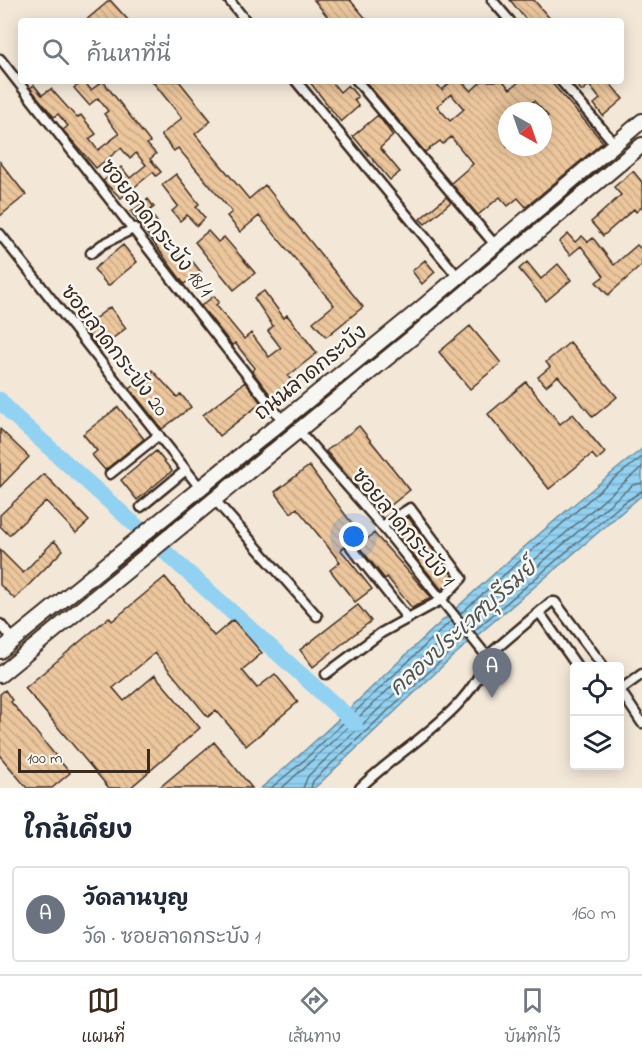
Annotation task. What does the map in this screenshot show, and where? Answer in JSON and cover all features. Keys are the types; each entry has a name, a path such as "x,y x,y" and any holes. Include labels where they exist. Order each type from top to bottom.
{"main road":[{"name":"ถนนลาดกระบัง","path":"0,651 113,562 496,246 642,121"},
{"name":"ถนนลาดกระบัง","path":"0,675 641,149"}],"street":[{"path":"229,0 244,18"},
{"path":"492,0 507,18"},
{"name":"ซอยลาดกระบัง 18/1","path":"0,59 18,82"},
{"name":"ซอยลาดกระบัง 18/1","path":"20,84 284,421"},
{"path":"298,84 458,277"},
{"path":"360,84 496,246"},
{"path":"564,84 615,144"},
{"path":"91,253 103,244 135,228"},
{"name":"ซอยลาดกระบัง 20","path":"0,234 201,489"},
{"name":"ซอยลาดกระบัง 1","path":"298,431 382,526 485,654"},
{"path":"110,474 159,435"},
{"path":"141,507 186,470"},
{"path":"215,500 317,616"},
{"path":"326,674 381,633 443,602 460,581 461,575 410,508 382,526"},
{"path":"351,547 408,619"},
{"path":"360,788 467,696 482,673 485,654 491,653 551,602 558,603 600,662"},
{"path":"539,612 574,662"},
{"path":"0,624 14,639"},
{"path":"624,687 642,674"},
{"path":"624,696 642,723"}],"water":[{"name":"คลองประเวศบุรีรมย์","path":"642,449 642,495 452,657 319,784 314,788 261,788 325,732 507,563 587,493"}],"building":[{"path":"110,0 126,18 89,18"},
{"path":"314,0 350,0 365,18 329,18"},
{"path":"510,0 534,0 549,18 525,18"},
{"path":"80,84 86,84 91,90 99,84 105,84 150,142 147,144 156,154 150,159 161,172 156,176 153,172 121,198 103,181 121,167 130,178 146,165 136,153 130,159 121,148 96,168 63,130 68,126 58,114 54,117 30,88 34,85 42,95 51,89 77,118 81,115 96,134 89,139 98,150 119,134 104,114 108,111 98,98 89,105 74,88"},
{"path":"154,84 181,84 211,121 195,134 249,199 265,185 363,307 326,337 313,322 334,305 259,216 240,232 227,216 232,212 178,148 174,151 161,135 182,118"},
{"path":"311,84 333,84 340,92 348,85 358,97 354,100 359,106 341,122"},
{"path":"368,84 437,84 442,90 449,84 464,84 471,91 479,84 506,84 510,89 516,84 553,84 603,142 526,207 518,198 508,206 500,197 478,215 451,183 473,164 451,137 443,144 440,141 425,152","holes":["451,94 464,109 450,121 437,106"]},
{"path":"576,84 610,84 623,99 603,116 594,104 600,99 589,85 582,91"},
{"path":"378,115 393,136 380,148 400,172 390,180 353,136"},
{"path":"0,162 26,195 0,216"},
{"path":"633,171 642,182 642,207 636,212 634,209 603,236 591,222 621,195 614,187"},
{"path":"176,174 199,204 196,207 205,218 197,226 187,215 180,221 172,211 178,206 162,185"},
{"path":"446,197 451,202 425,224 420,219"},
{"path":"148,199 154,207 149,211 157,222 154,225 163,234 159,238 176,258 181,254 189,265 193,262 201,272 184,284 131,212"},
{"path":"208,231 218,242 224,237 255,273 234,290 195,242"},
{"path":"568,234 575,242 582,236 588,242 593,238 614,265 637,245 642,250 642,265 608,295 596,282 604,276 581,246 570,255 559,242"},
{"path":"123,245 137,262 108,286 94,269"},
{"path":"425,260 435,272 422,284 412,271"},
{"path":"527,262 541,279 558,264 571,280 546,301 519,269"},
{"path":"264,291 284,318 287,315 317,353 288,376 296,386 276,402 252,371 255,368 235,343 232,345 201,306 214,296 219,302 216,305 244,339 251,333 269,357 281,348 268,331 273,326 254,298"},
{"path":"110,307 126,328 99,349 83,328"},
{"path":"470,326 501,363 470,389 439,352"},
{"path":"570,342 617,397 593,417 558,376 546,386 538,377 550,367 546,362"},
{"path":"152,370 177,397 181,394 191,407 162,429 130,389"},
{"path":"245,382 261,403 219,436 203,415"},
{"path":"526,382 560,424 573,414 605,453 597,460 592,454 549,489 488,414"},
{"path":"118,407 144,439 105,470 92,455 97,451 83,434"},
{"path":"359,426 410,490 380,514 326,451"},
{"path":"0,429 29,457 0,487"},
{"path":"156,451 172,471 137,500 121,480"},
{"path":"309,466 365,541 374,533 431,597 412,608 387,577 385,579 356,543 351,541 341,550 372,589 355,602 330,570 340,562 297,508 291,513 275,492"},
{"path":"44,474 89,521 76,533 46,501 9,535 0,526 0,515"},
{"path":"408,517 454,577 442,590 391,528"},
{"path":"54,541 63,550 15,599 0,585 0,550 23,573"},
{"path":"165,577 214,636 233,620 262,653 242,670 257,688 275,674 298,702 246,746 216,710 208,717 155,653 113,688 124,701 155,675 200,728 130,788 109,788 25,688 109,617 112,621"},
{"path":"358,605 371,621 313,667 300,650"},
{"path":"5,690 11,702 70,773 52,788 27,788 0,756 0,694"},
{"path":"214,742 252,788 159,788"}],"waterway":[{"path":"0,400 12,414 355,723"}],"place":[{"name":"วัดลานบุญ","path":"492,698"}]}
